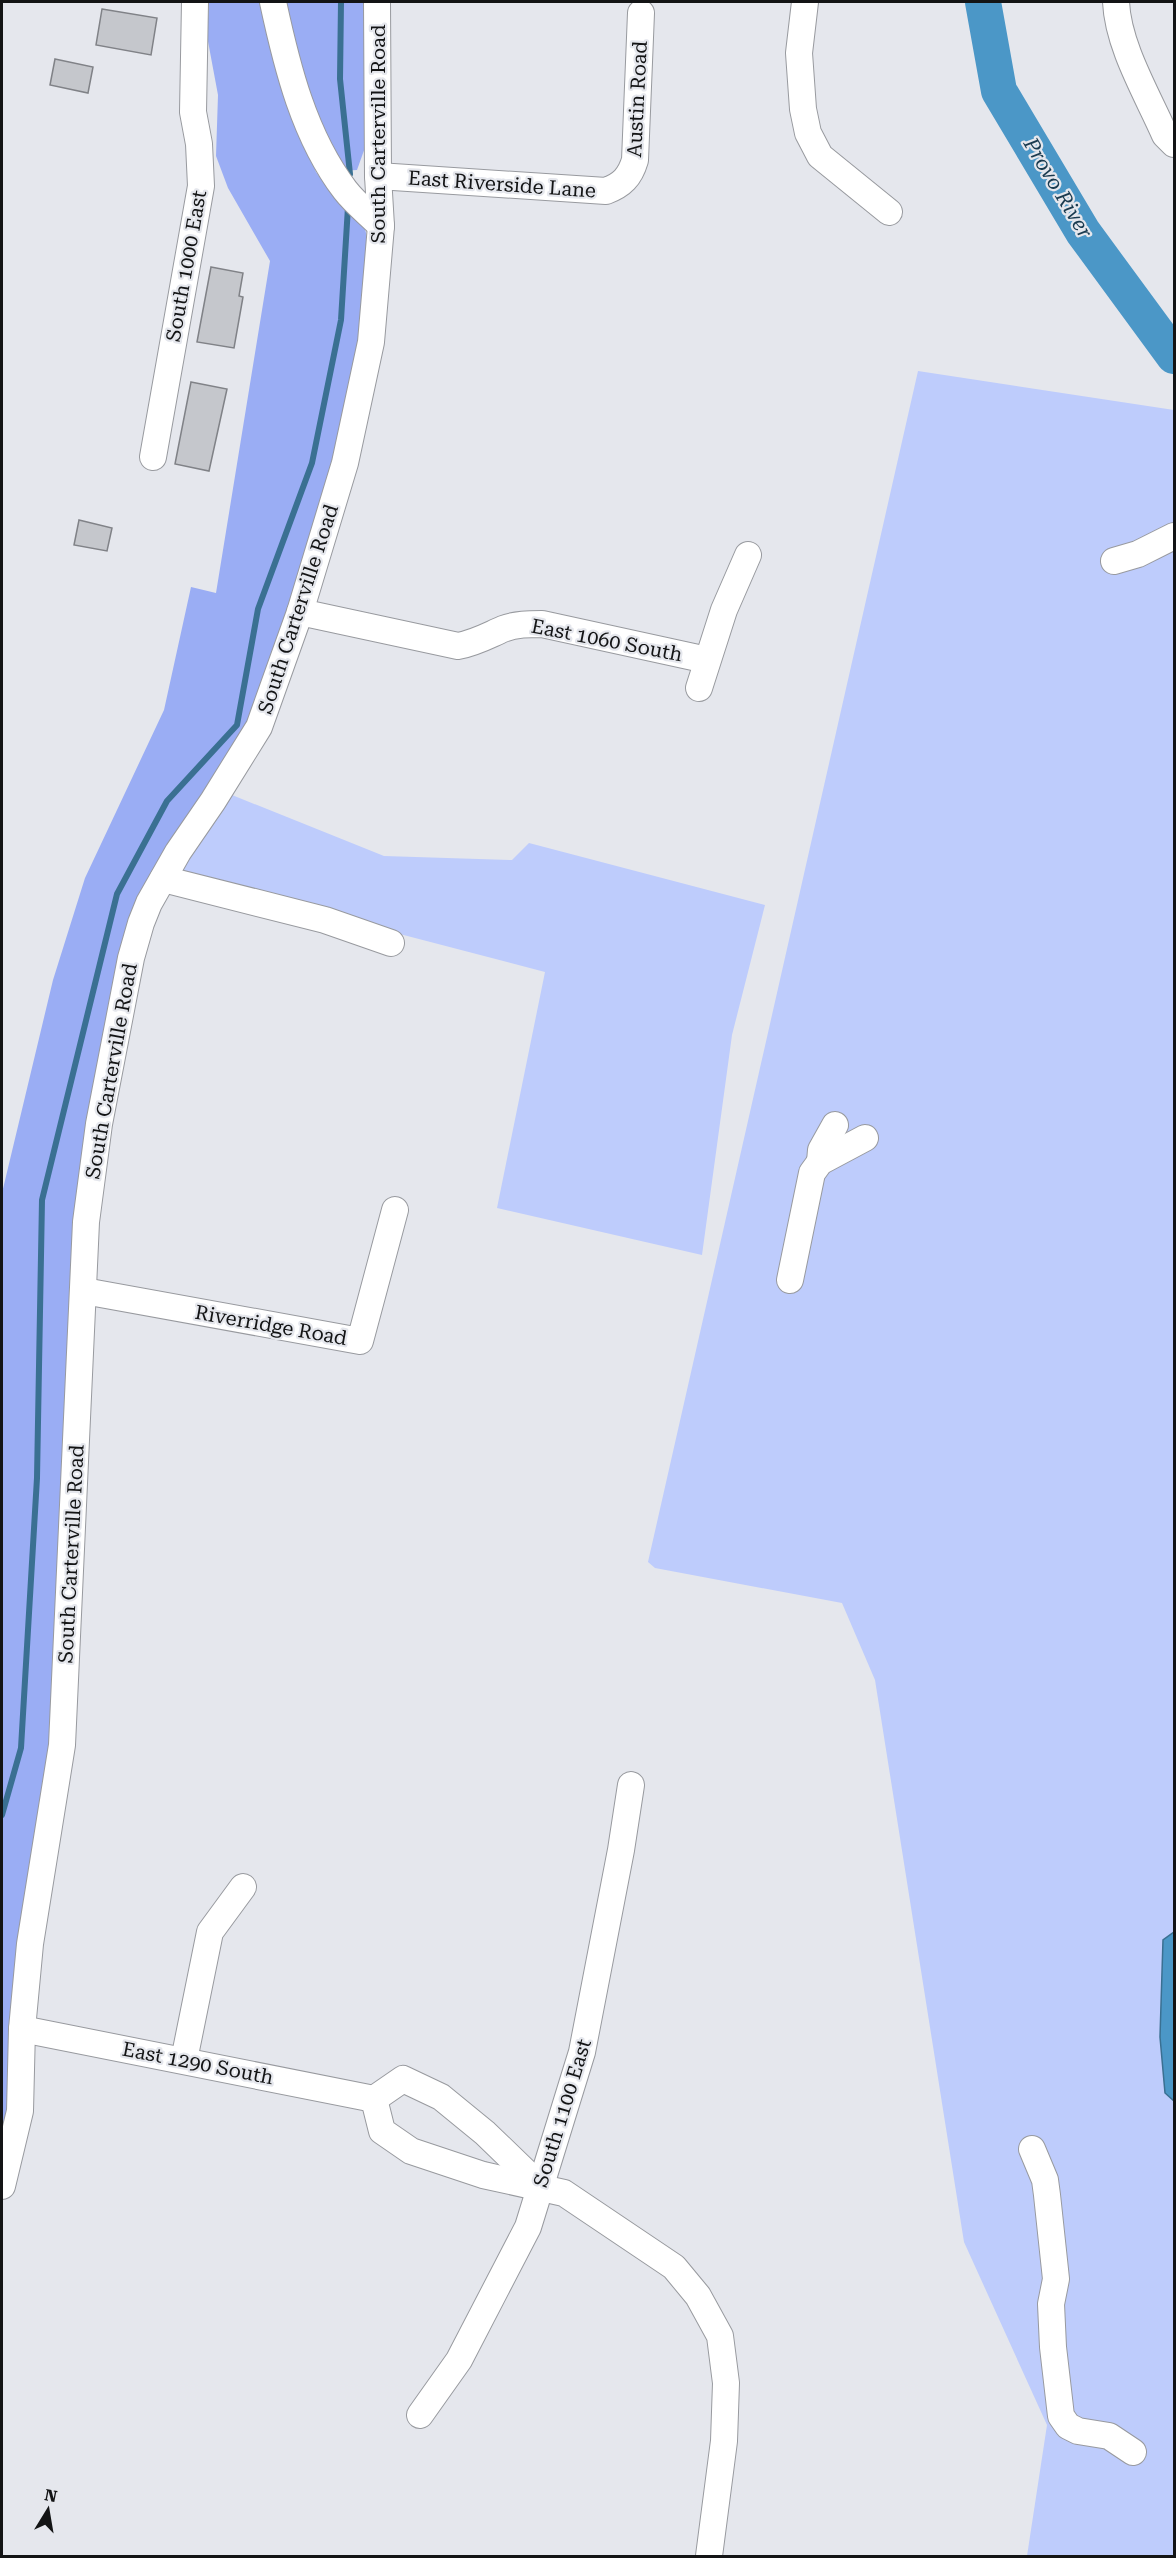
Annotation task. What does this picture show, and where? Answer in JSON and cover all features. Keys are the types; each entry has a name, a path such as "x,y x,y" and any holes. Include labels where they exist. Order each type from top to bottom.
{"street":[{"name":"South 1000 East","path":"153,458 201,186 199,144 193,112 195,2"},
{"path":"273,2 294,85 319,150 346,191 381,226"},
{"name":"South Carterville Road","path":"2,2186 20,2111 22,2028 30,1944 62,1745 86,1221 99,1124 131,958 141,923 163,879 259,727 300,612 345,463 371,342 381,226 378,176 377,2"},
{"path":"805,2 799,52 803,109 808,133 820,156 889,212"},
{"path":"1116,2 1117,18 1125,45 1165,135 1174,144"},
{"name":"Austin Road","path":"624,181 635,160 641,13"},
{"name":"East Riverside Lane","path":"378,176 606,191 624,181"},
{"path":"1114,561 1138,554 1174,536"},
{"path":"699,688 724,610 748,555"},
{"name":"East 1060 South","path":"300,612 458,646 472,644 521,624 542,624 707,660"},
{"path":"163,879 324,920 391,943"},
{"path":"820,1162 821,1150 835,1125"},
{"path":"790,1280 812,1173 820,1162 865,1138"},
{"name":"Riverridge Road","path":"84,1291 360,1341 395,1210"},
{"name":"South 1100 East","path":"420,2415 459,2360 528,2227 582,2052 621,1850 631,1785"},
{"path":"184,2060 210,1932 243,1887"},
{"name":"East 1290 South","path":"22,2028 374,2099"},
{"path":"540,2186 485,2133 441,2097 403,2079 374,2099 382,2131 411,2151 483,2175 564,2193 674,2266 698,2296 720,2336 726,2383 724,2441 709,2556"},
{"path":"1032,2149 1045,2180 1048,2205 1056,2279 1051,2304 1053,2347 1061,2416 1068,2426 1078,2431 1109,2436 1133,2452"}],"shaded area":[{"path":"209,2 265,2 284,86 316,172 341,205 364,225 370,249 357,367 309,545 261,692 108,1016 59,1662 38,1839 24,1901 10,2097 2,2134 2,1193 53,980 85,878 164,710 191,587 216,593 270,261 228,188 216,156 218,95 207,36"},
{"path":"283,2 364,2 367,142 357,170 340,171 321,141"},
{"path":"918,371 1174,410 1174,2556 1027,2556 1047,2425 964,2242 875,1680 842,1603 655,1568 648,1562"},
{"path":"232,795 384,856 512,860 529,843 765,905 732,1035 702,1255 497,1208 545,972 178,876"},
{"path":"1174,1932 1174,2101 1165,2093 1160,2037 1163,1940"}],"building":[{"path":"102,9 157,18 151,55 96,45"},
{"path":"55,59 93,67 88,93 50,85"},
{"path":"211,267 243,273 239,296 243,297 234,348 197,342"},
{"path":"191,382 227,389 209,471 175,464"},
{"path":"79,520 112,528 107,551 74,545"}],"waterway":[{"path":"341,2 340,79 350,174"},
{"name":"Provo River","path":"983,2 999,91 1083,232 1174,356"},
{"path":"2,1815 21,1748 37,1478 42,1200 117,894 167,801 237,725 258,609 312,463 341,320 348,207"}]}
